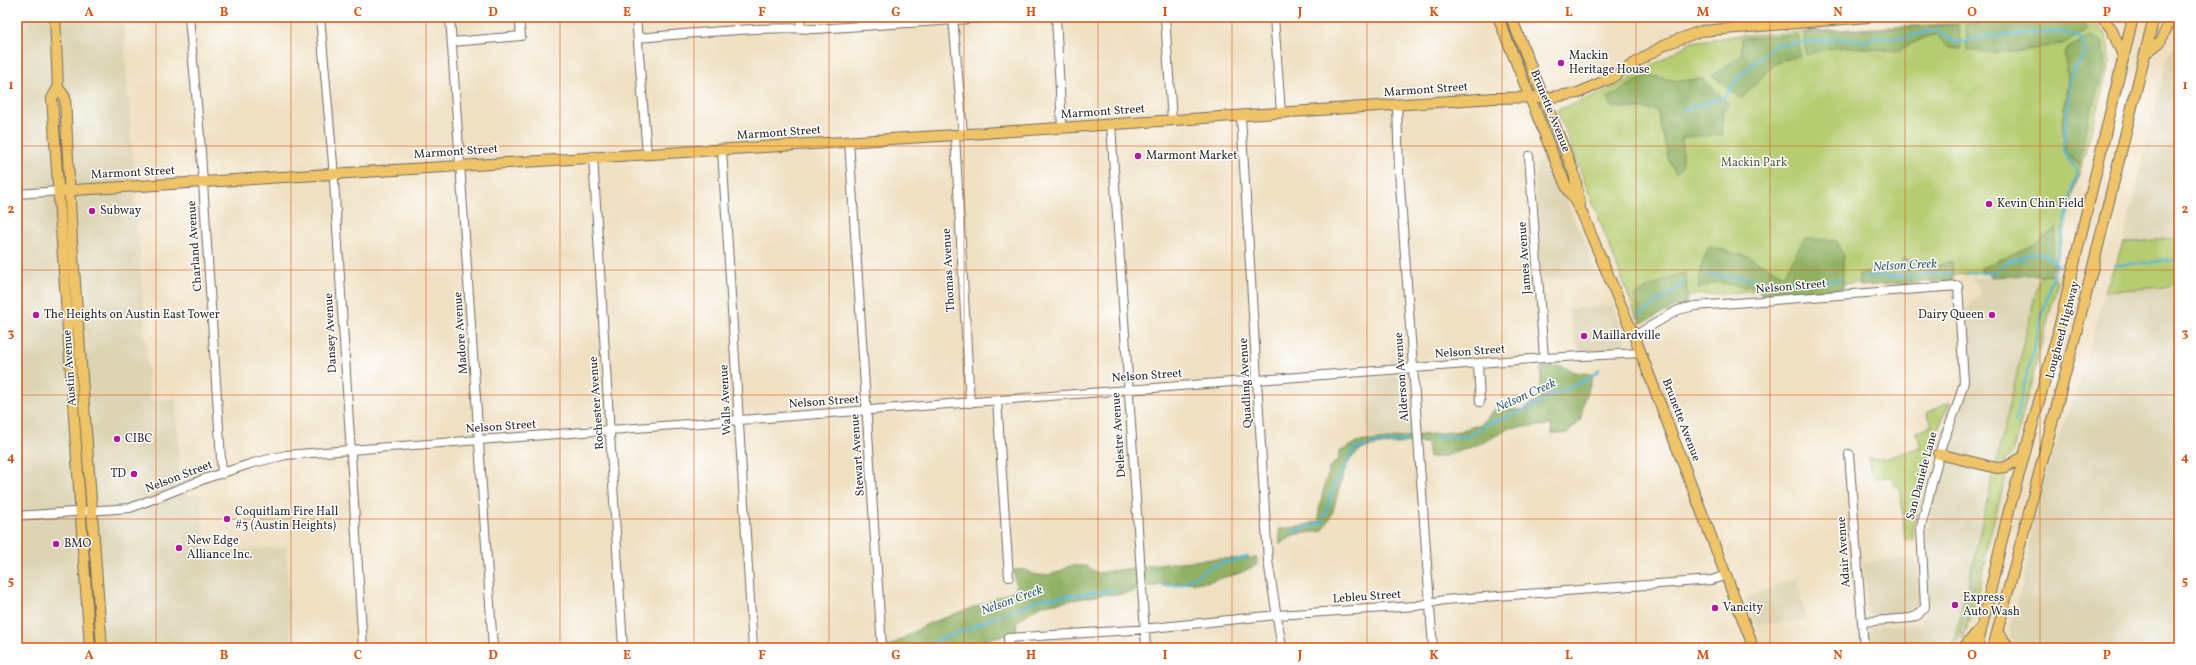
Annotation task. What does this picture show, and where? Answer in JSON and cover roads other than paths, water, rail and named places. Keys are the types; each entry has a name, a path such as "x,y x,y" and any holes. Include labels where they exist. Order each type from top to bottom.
{"main road":[{"name":"Austin Avenue","path":"55,17 58,88 52,98 82,512 90,648"},
{"name":"Brunette Avenue","path":"1498,17 1566,186 1582,213 1641,353 1751,643 1757,648"},
{"name":"Brunette Avenue","path":"1511,17 1574,174 1582,213"},
{"name":"Marmont Street","path":"59,191 593,156 722,150 959,135 1397,105 1569,95 1598,85 1666,44 1692,33 1722,28 1868,17"},
{"path":"2101,17 2111,28 2123,56"},
{"name":"Lougheed Highway","path":"1978,648 1980,628 2023,457 2059,328 2133,17"},
{"name":"Lougheed Highway","path":"1993,648 2154,17"},
{"path":"2146,53 2160,42 2172,17"},
{"name":"Austin Avenue","path":"58,88 65,97 70,190 102,648"},
{"path":"1939,454 1997,468 2006,467 2023,457"},
{"path":"1963,648 1980,628"},
{"path":"1998,633 2010,648"}],"street":[{"name":"Charland Avenue","path":"189,17 203,182 222,474"},
{"name":"Dansey Avenue","path":"320,17 333,174 363,648"},
{"name":"Madore Avenue","path":"450,17 494,648"},
{"path":"452,42 521,36 519,17"},
{"path":"636,17 647,154"},
{"path":"800,17 801,27"},
{"path":"638,38 801,27 816,29 953,18 1000,17"},
{"path":"1056,17 1062,128"},
{"path":"1164,17 1172,121"},
{"path":"1274,17 1281,113"},
{"name":"Thomas Avenue","path":"953,18 970,403"},
{"name":"Alderson Avenue","path":"1397,105 1399,171 1433,648"},
{"name":"Quadling Avenue","path":"1241,116 1268,561 1282,648"},
{"name":"Delestre Avenue","path":"1111,125 1146,648"},
{"name":"Stewart Avenue","path":"849,141 882,648"},
{"name":"Walls Avenue","path":"722,150 753,648"},
{"name":"Rochester Avenue","path":"593,156 611,430 623,648"},
{"name":"James Avenue","path":"1529,156 1544,358"},
{"name":"Marmont Street","path":"17,194 59,191"},
{"name":"Nelson Street","path":"1634,336 1678,310 1695,306 1958,286"},
{"name":"San Daniele Lane","path":"1862,622 1911,618 1918,615 1925,607 1921,527 1944,435 1956,410 1964,382 1958,286"},
{"name":"Nelson Street","path":"17,516 130,508 222,474 286,455 1544,358 1641,353"},
{"path":"1478,364 1480,402"},
{"path":"997,401 1009,577"},
{"name":"Adair Avenue","path":"1849,454 1864,648"},
{"name":"Lebleu Street","path":"1008,648 1008,638 1144,628 1277,615 1430,603 1444,600 1712,580 1726,575"},
{"path":"873,648 882,648"}],"waterway":[{"path":"1683,110 1725,97 1737,79 1774,45 1839,39 1866,41 1882,37 1902,38 1931,31 1938,31 1957,43 1982,37 2052,32 2061,32 2080,38 2085,46 2084,57 2071,75 2063,150 2076,169 2076,176 2015,422"},
{"name":"Nelson Creek","path":"1968,273 1994,273 2010,261 2031,254 2045,255 2059,266"},
{"name":"Nelson Creek","path":"2114,265 2179,260"},
{"name":"Nelson Creek","path":"1861,278 1951,273"},
{"name":"Nelson Creek","path":"1705,274 1753,279"},
{"name":"Nelson Creek","path":"1767,280 1794,283 1841,280"},
{"name":"Nelson Creek","path":"1639,315 1673,293 1685,281"},
{"name":"Nelson Creek","path":"1435,437 1469,436 1487,424 1533,407 1548,397 1591,378 1599,369"},
{"name":"Nelson Creek","path":"1292,533 1323,522 1334,485 1354,450 1370,445 1408,440"},
{"name":"Nelson Creek","path":"1163,586 1181,585 1212,566 1248,557"},
{"name":"Nelson Creek","path":"920,648 1041,599 1115,590"}],"place":[{"name":"Mackin Heritage House","path":"1561,63"},
{"name":"Marmont Market","path":"1138,156"},
{"name":"Kevin Chin Field","path":"1989,204"},
{"name":"Subway","path":"92,211"},
{"name":"The Heights on Austin East Tower","path":"36,315"},
{"name":"Dairy Queen","path":"1992,315"},
{"name":"Maillardville","path":"1584,336"},
{"name":"CIBC","path":"117,439"},
{"name":"TD","path":"134,474"},
{"name":"Coquitlam Fire Hall #3 (Austin Heights)","path":"227,519"},
{"name":"BMO","path":"56,544"},
{"name":"New Edge Alliance Inc.","path":"179,548"},
{"name":"Express Auto Wash","path":"1955,605"},
{"name":"Vancity","path":"1715,608"}],"park label":[{"name":"Mackin Park","path":"1754,163"}]}
